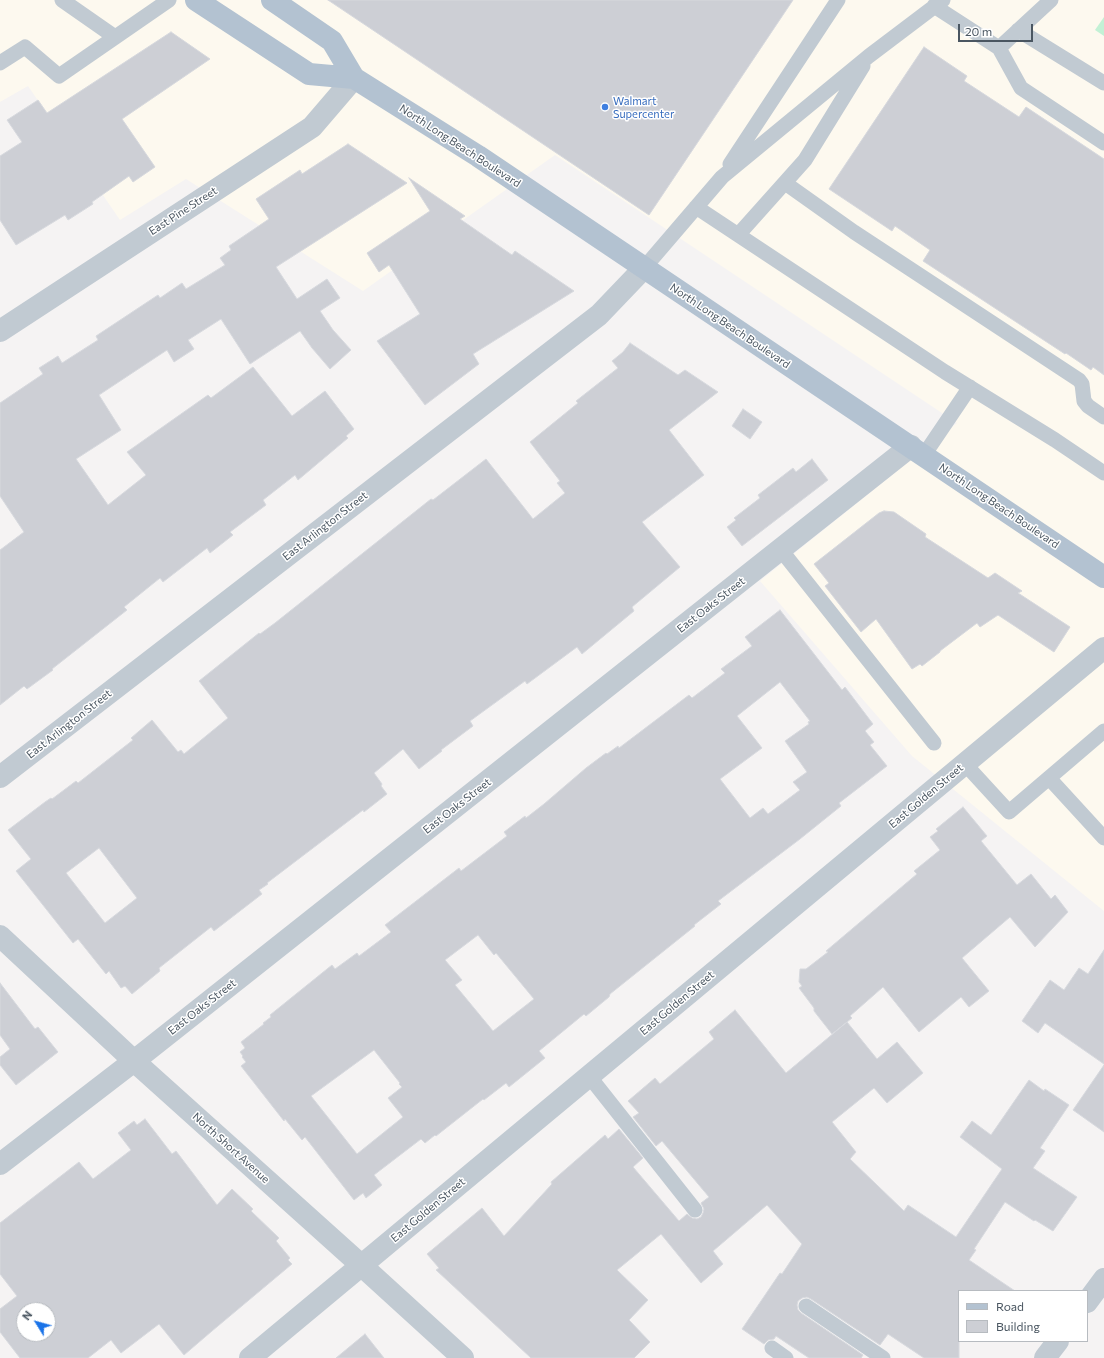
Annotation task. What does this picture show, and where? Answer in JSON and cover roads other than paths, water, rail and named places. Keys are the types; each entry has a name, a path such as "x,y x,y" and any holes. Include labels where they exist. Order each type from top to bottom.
{"main road":[{"name":"North Long Beach Boulevard","path":"196,0 308,74 354,78"},
{"name":"North Long Beach Boulevard","path":"272,0 332,41 354,78 478,156 1104,577"}],"street":[{"name":"East Pine Street","path":"0,331 312,127 354,78"},
{"name":"East Arlington Street","path":"0,777 599,315 644,268"},
{"name":"East Oaks Street","path":"0,1164 134,1061 781,550 918,451"},
{"name":"East Golden Street","path":"250,1358 1104,648"},
{"name":"North Short Avenue","path":"0,936 134,1061 463,1358"},
{"path":"1088,1301 1104,1279"},
{"path":"1045,1358 1057,1342"}],"lane":[{"path":"62,0 115,37"},
{"path":"0,63 25,47 59,76 169,0"},
{"path":"644,268 722,177 838,0"},
{"path":"999,48 1051,0"},
{"path":"722,177 869,56 939,3 999,48 1020,88 1104,143"},
{"path":"1018,30 1104,83"},
{"path":"738,235 805,160 869,56"},
{"path":"785,183 854,232 1079,380 1082,384 1084,401 1088,406 1104,417"},
{"path":"696,207 1104,473"},
{"path":"918,451 970,387"},
{"path":"781,550 934,743"},
{"path":"965,764 1009,812 1104,731"},
{"path":"1049,778 1104,838"},
{"path":"589,1076 695,1210"},
{"path":"806,1306 883,1358"},
{"path":"772,1348 786,1358"}],"place":[{"name":"Walmart Supercenter","path":"605,107"}]}
